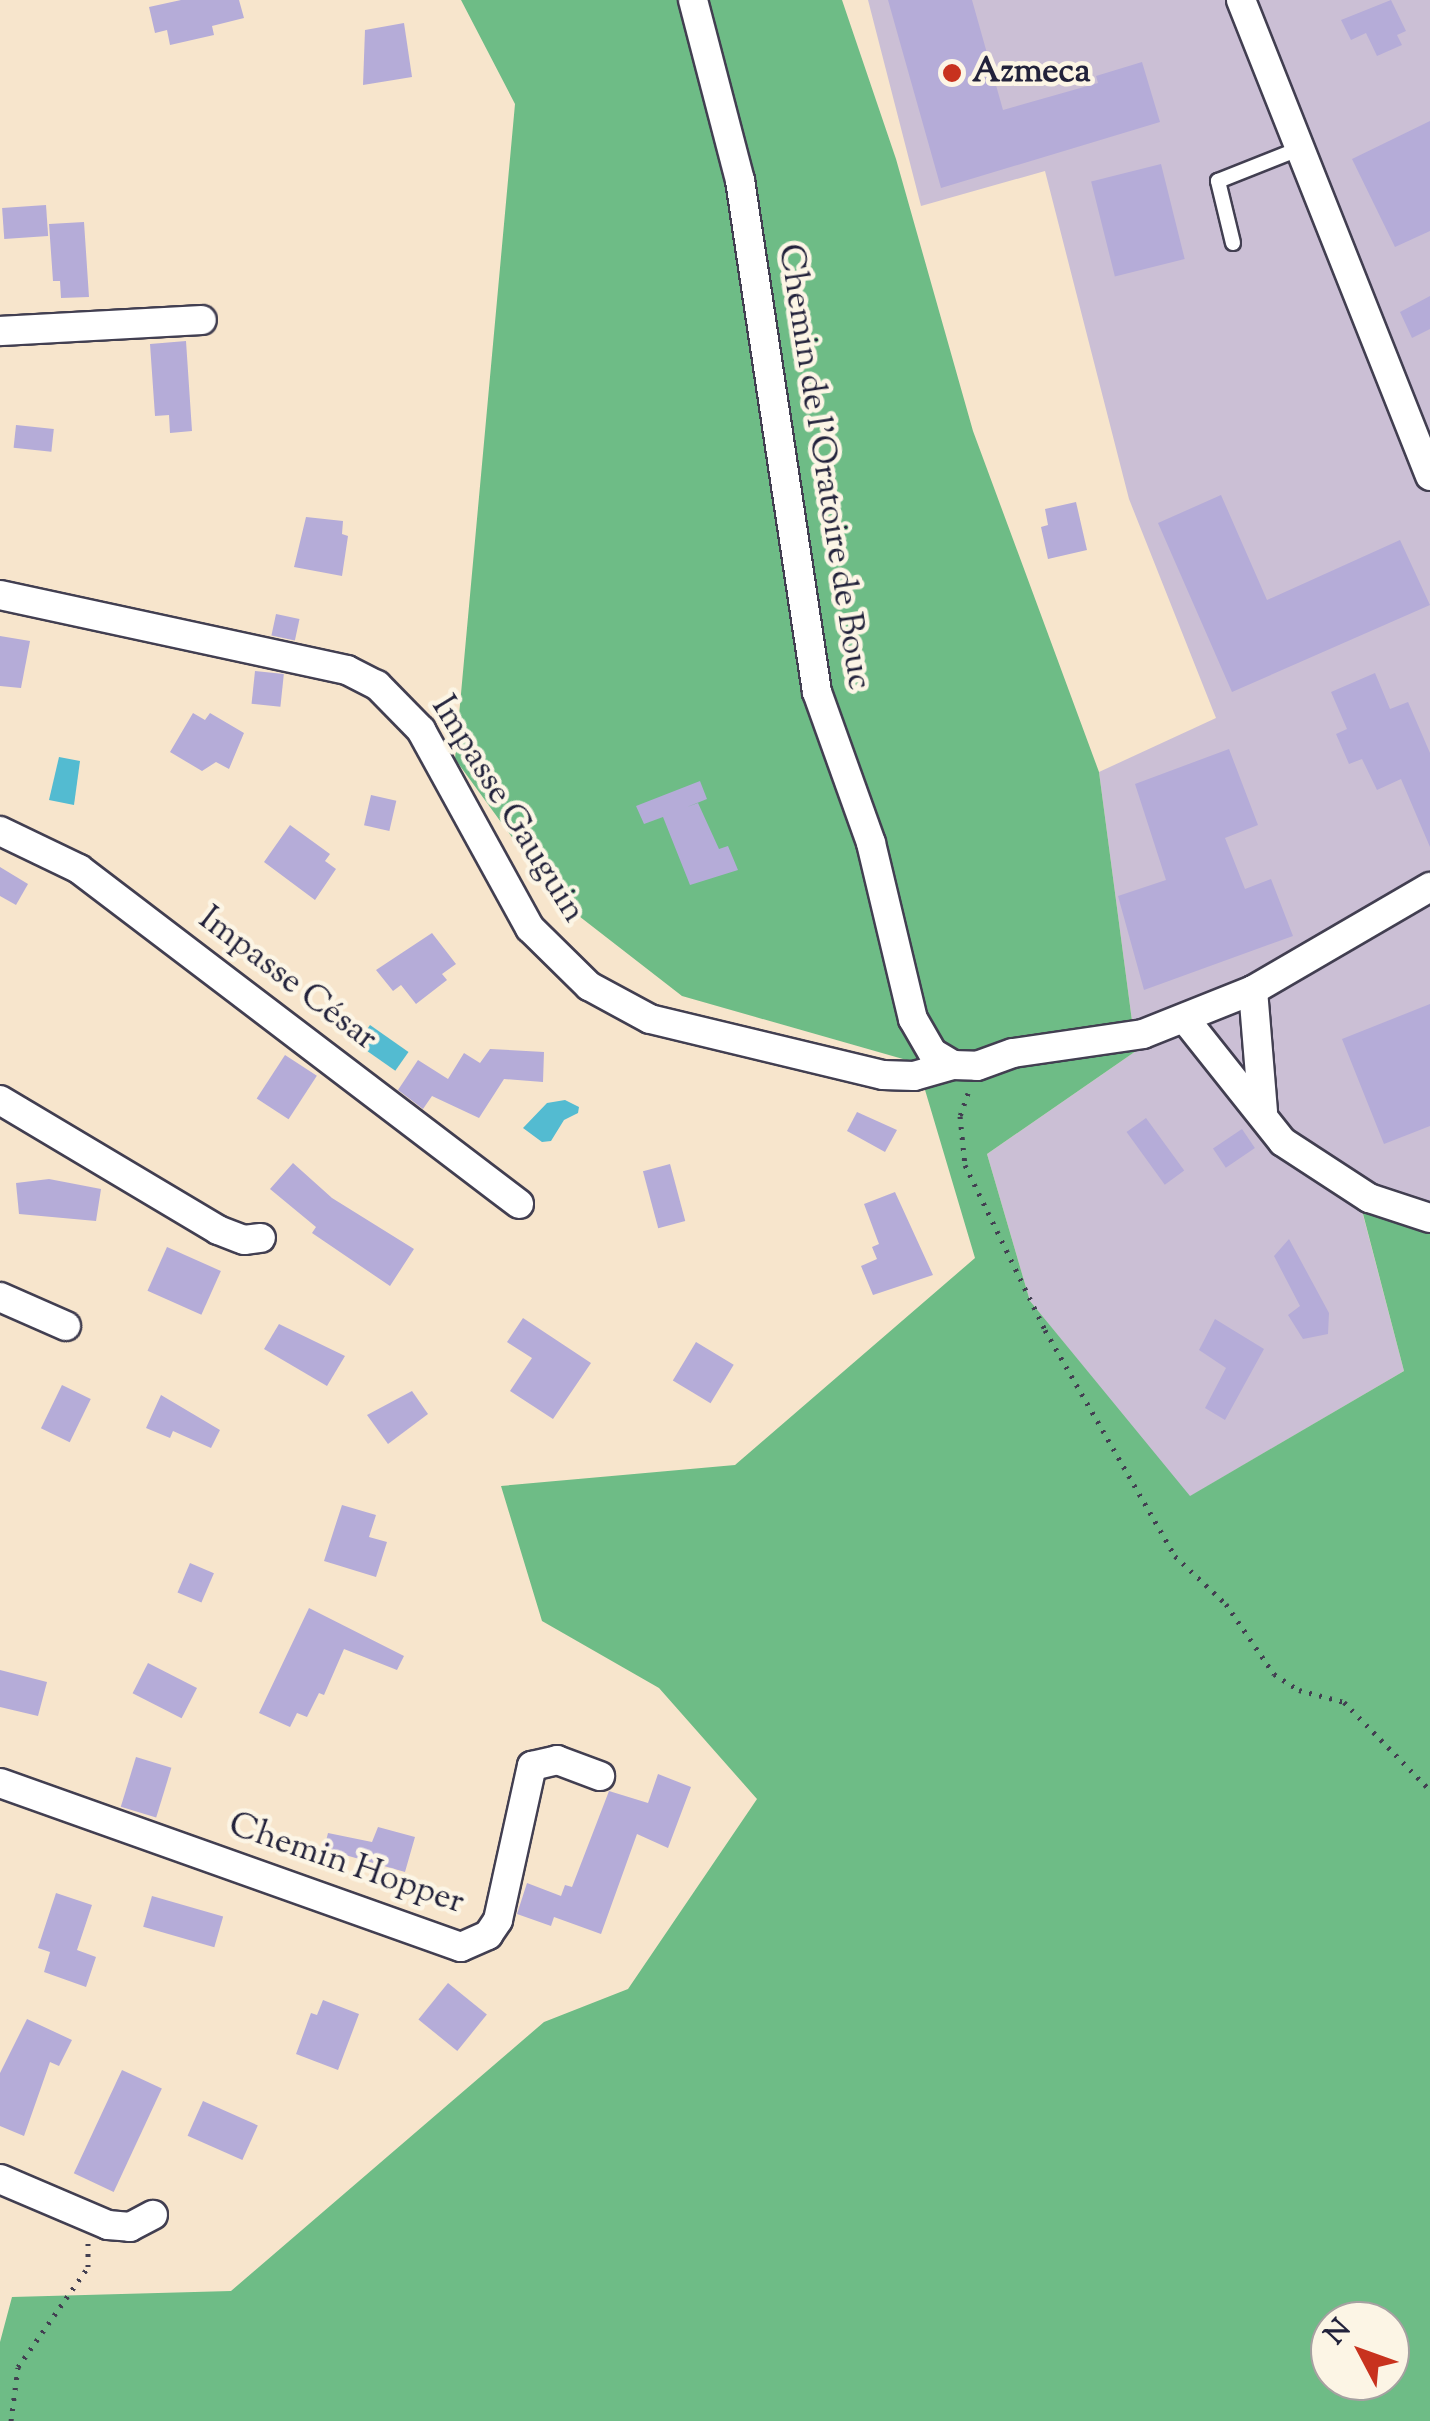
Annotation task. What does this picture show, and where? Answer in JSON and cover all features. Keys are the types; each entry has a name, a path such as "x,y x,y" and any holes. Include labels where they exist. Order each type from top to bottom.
{"street":[{"name":"Chemin de l'Oratoire de Bouc","path":"693,0 740,180 817,692 872,843 913,1019 933,1053 965,1066"},
{"path":"1241,0 1296,150 1430,476"},
{"path":"0,330 202,320"},
{"name":"Impasse Gauguin","path":"0,595 347,670 377,685 421,730 530,928 589,986 650,1019 883,1075 914,1076 965,1066"},
{"name":"Impasse César","path":"0,830 79,869 519,1204"},
{"path":"965,1066 1031,1049 1142,1034 1185,1019 1253,990 1430,888"},
{"path":"1253,990 1263,1112"},
{"path":"1185,1019 1263,1112 1283,1142 1323,1172 1369,1198 1430,1218"},
{"path":"0,1100 218,1230 244,1240 262,1238"},
{"path":"0,1298 66,1326"},
{"name":"Chemin Hopper","path":"0,1783 462,1947 488,1935 498,1920 524,1777 532,1766 557,1760 600,1776"},
{"path":"0,2180 84,2215 130,2227 153,2215"}],"lane":[{"path":"1233,243 1218,181 1296,150"}],"path":[{"path":"965,1066 960,1116 965,1165 1046,1330 1175,1556 1226,1604 1274,1674 1299,1690 1344,1702 1430,1790"},
{"path":"11,2421 18,2367 30,2344 88,2267 84,2215"}],"shaded area":[{"path":"868,0 1430,0 1430,1232 1362,1211 1404,1371 1189,1497 1030,1301 987,1154 1136,1051 1099,772 1216,718 1129,499 1045,171 921,206"}],"green space":[{"path":"461,0 842,0 896,159 973,431 1099,772 1136,1051 987,1154 1030,1301 1190,1496 1404,1371 1362,1210 1430,1232 1430,2421 0,2421 0,2342 12,2297 231,2291 544,2022 628,1989 757,1799 659,1688 542,1621 501,1486 735,1465 975,1258 917,1063 682,996 557,899 455,759 515,104"}],"water":[{"path":"59,757 80,761 74,805 49,800"},
{"path":"370,1025 409,1052 395,1071 357,1044"},
{"path":"565,1100 579,1107 578,1113 564,1120 551,1141 542,1142 523,1128 547,1103"}],"building":[{"path":"181,0 239,0 244,18 212,26 214,35 170,45 167,30 155,33 149,7"},
{"path":"888,0 972,0 1003,110 1098,83 1096,76 1142,62 1160,122 941,188"},
{"path":"1391,0 1406,31 1397,35 1402,45 1377,56 1366,33 1351,40 1341,20"},
{"path":"404,23 412,77 363,85 365,30"},
{"path":"1430,121 1430,231 1395,247 1352,159"},
{"path":"1161,164 1185,259 1115,277 1091,181"},
{"path":"46,205 48,236 4,239 2,208"},
{"path":"84,222 89,297 61,298 60,281 53,281 49,224"},
{"path":"1430,296 1430,329 1412,338 1400,312"},
{"path":"186,341 192,431 170,433 169,415 155,416 150,344"},
{"path":"16,425 54,429 51,452 14,448"},
{"path":"1221,495 1267,600 1400,540 1430,605 1232,692 1158,523"},
{"path":"1076,502 1087,550 1048,559 1041,527 1048,525 1045,509"},
{"path":"306,517 343,521 342,534 348,536 342,576 294,567"},
{"path":"276,614 299,619 295,641 271,636"},
{"path":"0,636 30,641 21,688 0,686"},
{"path":"255,671 284,674 280,707 252,704"},
{"path":"1375,673 1390,709 1408,702 1430,753 1430,847 1401,779 1377,790 1362,759 1349,764 1336,734 1347,729 1331,692"},
{"path":"193,713 205,720 210,713 244,733 229,769 216,762 202,771 170,752"},
{"path":"1229,749 1258,825 1225,838 1245,889 1271,879 1293,936 1144,990 1118,896 1166,880 1135,784"},
{"path":"700,781 707,799 687,807 698,803 719,849 728,846 738,870 690,885 663,817 644,824 636,806"},
{"path":"371,795 396,801 389,831 364,825"},
{"path":"290,825 330,854 325,861 336,869 315,900 264,862"},
{"path":"0,867 28,884 16,905 0,896"},
{"path":"432,933 456,964 442,974 447,980 416,1004 401,985 393,991 376,970"},
{"path":"1430,1004 1430,1126 1384,1144 1342,1039"},
{"path":"490,1049 544,1052 543,1082 504,1079 479,1118 432,1096 423,1109 398,1090 418,1060 448,1079 464,1053 480,1063"},
{"path":"285,1055 317,1076 289,1119 257,1099"},
{"path":"857,1112 897,1130 885,1152 847,1131"},
{"path":"1146,1118 1184,1171 1165,1185 1127,1132"},
{"path":"1242,1129 1255,1148 1226,1168 1213,1149"},
{"path":"293,1163 332,1198 414,1249 390,1286 312,1233 316,1227 270,1189"},
{"path":"670,1164 685,1221 658,1228 643,1171"},
{"path":"49,1179 101,1189 96,1221 19,1214 16,1183"},
{"path":"895,1192 933,1275 873,1295 861,1266 877,1259 872,1247 879,1244 864,1204"},
{"path":"1289,1239 1329,1313 1328,1334 1303,1339 1288,1315 1300,1306 1274,1256"},
{"path":"167,1247 221,1271 201,1315 147,1291"},
{"path":"523,1318 591,1363 553,1419 510,1391 532,1358 507,1342"},
{"path":"1215,1319 1264,1349 1225,1420 1205,1408 1226,1368 1199,1350"},
{"path":"279,1324 345,1356 327,1386 264,1349"},
{"path":"696,1342 734,1365 711,1403 673,1381"},
{"path":"62,1385 91,1399 70,1442 41,1428"},
{"path":"412,1391 428,1414 388,1444 367,1415"},
{"path":"161,1395 220,1430 211,1448 173,1431 170,1438 146,1428"},
{"path":"342,1505 376,1515 369,1537 387,1542 376,1577 324,1561"},
{"path":"190,1563 214,1573 201,1603 177,1592"},
{"path":"309,1608 404,1656 397,1670 344,1649 324,1695 319,1693 307,1717 297,1713 290,1727 259,1713"},
{"path":"148,1663 197,1688 182,1718 133,1693"},
{"path":"0,1670 47,1682 38,1716 0,1707"},
{"path":"136,1757 171,1768 156,1818 121,1807"},
{"path":"658,1774 691,1787 668,1848 637,1834 601,1934 554,1917 551,1926 517,1914 527,1883 561,1896 565,1885 572,1887 609,1791 648,1803"},
{"path":"378,1827 415,1837 405,1872 324,1849 328,1833 372,1842"},
{"path":"56,1893 92,1905 77,1950 96,1957 86,1987 44,1972 50,1952 38,1948"},
{"path":"152,1896 223,1916 214,1947 143,1927"},
{"path":"448,1983 487,2014 457,2051 418,2020"},
{"path":"323,2000 359,2014 338,2070 296,2054 311,2013 317,2015"},
{"path":"27,2019 72,2040 59,2066 50,2062 24,2136 0,2126 0,2073"},
{"path":"122,2070 162,2089 114,2192 74,2173"},
{"path":"203,2101 258,2125 242,2160 188,2136"}],"place":[{"name":"Azmeca","path":"952,73"}]}
